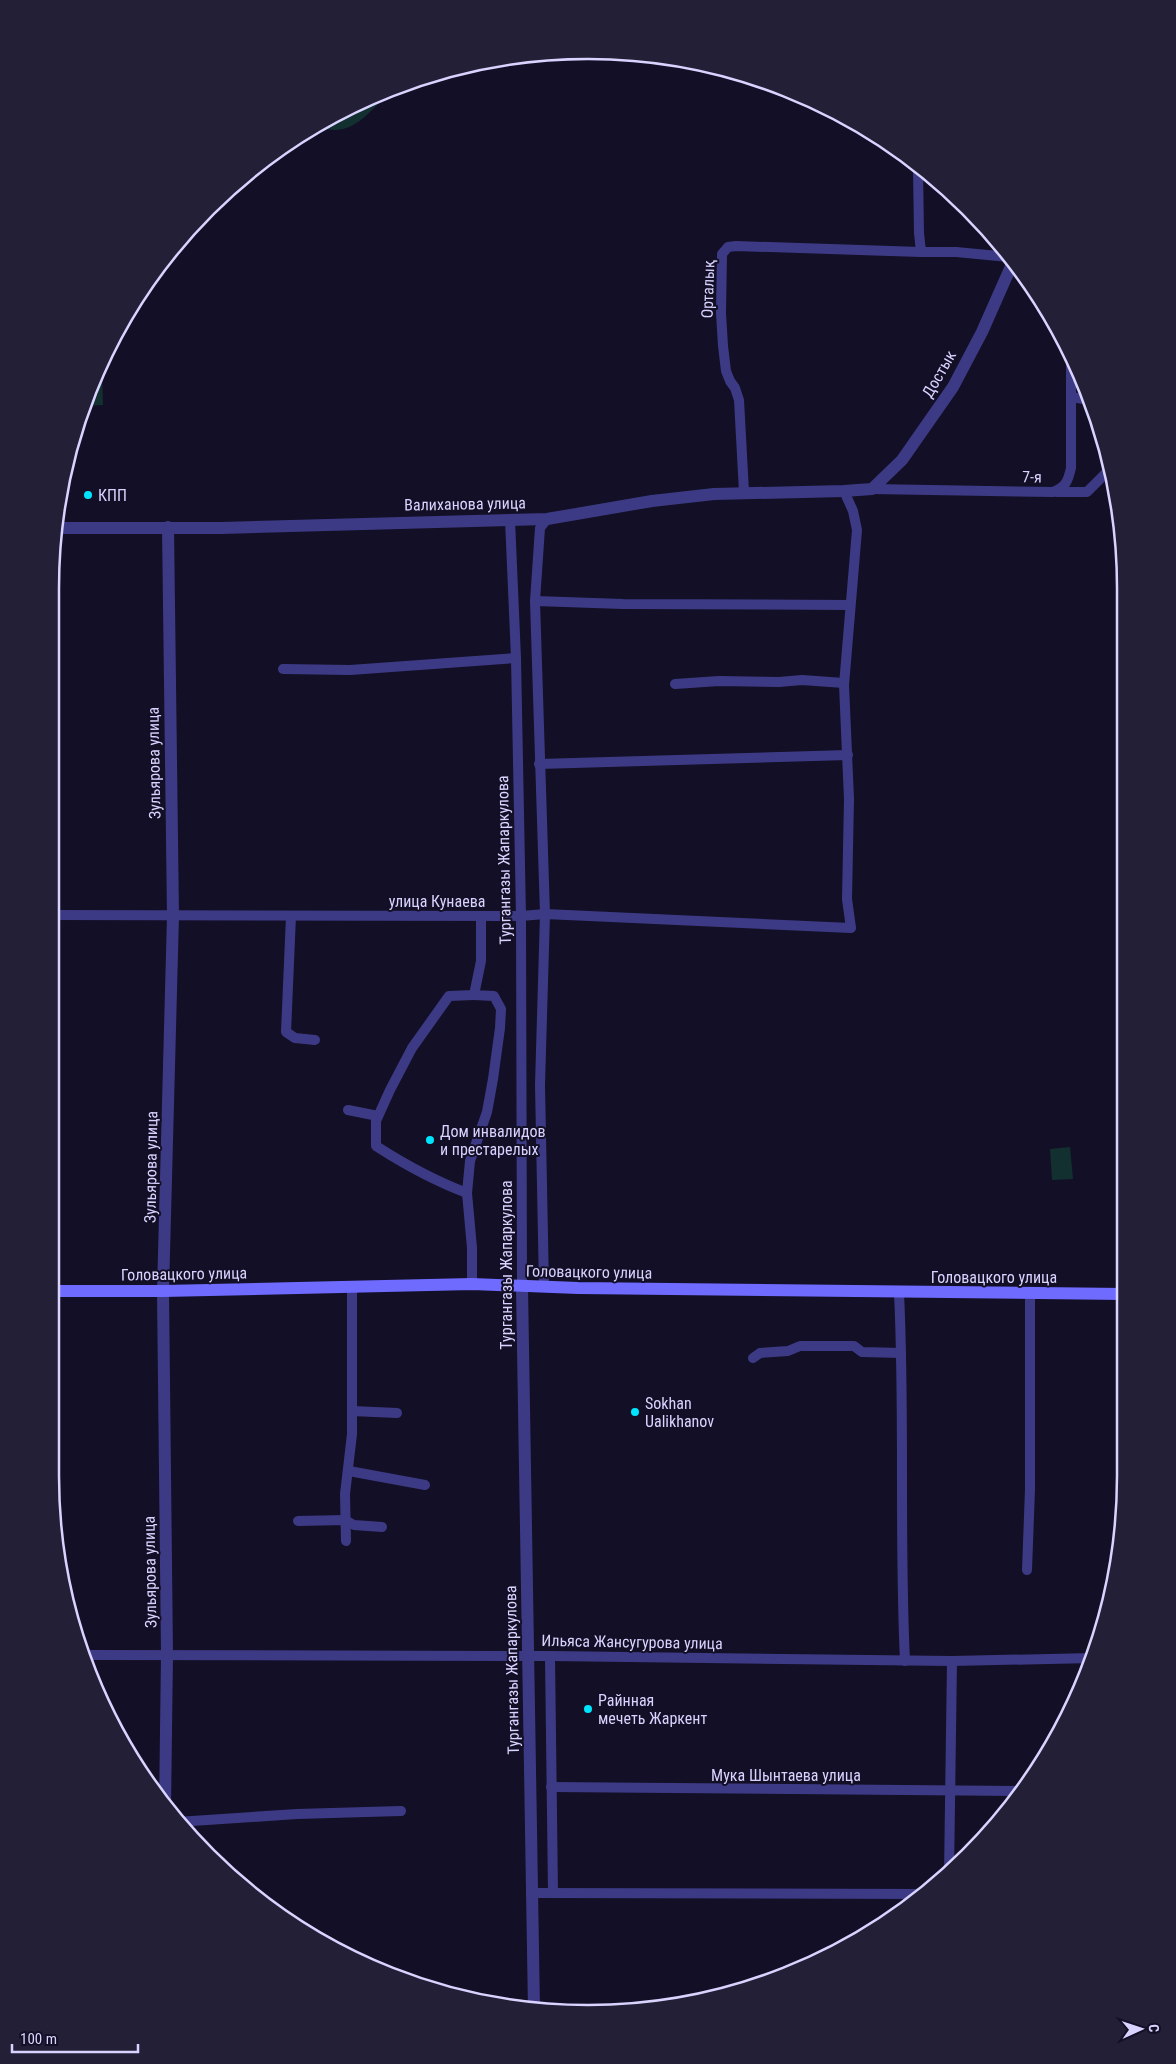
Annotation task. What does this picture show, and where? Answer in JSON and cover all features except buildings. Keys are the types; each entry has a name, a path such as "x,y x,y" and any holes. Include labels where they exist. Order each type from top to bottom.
{"main road":[{"name":"Головацкого улица","path":"59,1291 163,1291 472,1284 522,1287 899,1293 1117,1294"}],"street":[{"path":"918,175 921,252 956,252 1000,256"},
{"name":"Орталық","path":"744,492 739,400 728,376 725,363 721,313 722,254 728,246 921,252"},
{"name":"Достык","path":"872,489 902,460 953,387 982,332 1010,269"},
{"name":"7-я","path":"872,489 1053,492 1062,488 1068,482 1071,468 1072,373"},
{"path":"1071,397 1082,399"},
{"path":"1053,492 1087,492 1105,474"},
{"name":"Валиханова улица","path":"62,528 221,528 547,519 652,501 744,492 872,489"},
{"path":"539,764 848,754 844,683 850,605 855,572 857,530 853,511 844,491"},
{"path":"544,1287 540,1085 545,914 535,601 540,528 547,519"},
{"name":"Тургангазы Жапаркулова","path":"510,520 516,658 521,916 522,1287 534,2002"},
{"name":"Зульярова улица","path":"165,1794 167,1655 163,1291 173,916 168,527"},
{"path":"535,601 623,604 850,605"},
{"path":"283,669 350,670 516,658"},
{"path":"675,684 719,681 802,680 844,683"},
{"name":"улица Кунаева","path":"59,915 521,916 545,914 851,928 847,899 848,754"},
{"path":"291,916 286,1032 295,1038 315,1040"},
{"path":"474,995 481,961 481,916"},
{"path":"467,1193 446,1185 376,1146 376,1121 412,1048 449,996 494,996 501,1009 500,1028 487,1112 470,1161 467,1193 472,1248 472,1284"},
{"path":"348,1110 378,1116"},
{"path":"346,1541 345,1494 352,1411 352,1287"},
{"path":"899,1293 905,1660"},
{"path":"1027,1570 1031,1400 1030,1294"},
{"path":"753,1358 760,1353 788,1351 800,1346 854,1346 862,1352 901,1352"},
{"path":"352,1411 397,1413"},
{"path":"348,1471 426,1485"},
{"path":"298,1521 345,1520 354,1525 382,1527"},
{"name":"Ильяса Жансугурова улица","path":"90,1655 550,1656 952,1661 1085,1658"},
{"path":"550,1656 553,1893"},
{"path":"949,1862 952,1661"},
{"name":"Мука Шынтаева улица","path":"551,1786 1013,1791"},
{"path":"187,1821 297,1814 401,1810"},
{"path":"531,1893 912,1894"}],"green space":[{"path":"381,101 368,114 350,127 340,130 325,129"},
{"path":"102,378 103,405 92,406"},
{"path":"1070,1147 1073,1179 1052,1180 1050,1149"}],"place":[{"name":"КПП","path":"88,495"},
{"name":"Дом инвалидов и престарелых","path":"430,1140"},
{"name":"Sokhan Ualikhanov","path":"635,1412"},
{"name":"Райнная мечеть Жаркент","path":"588,1709"}]}
